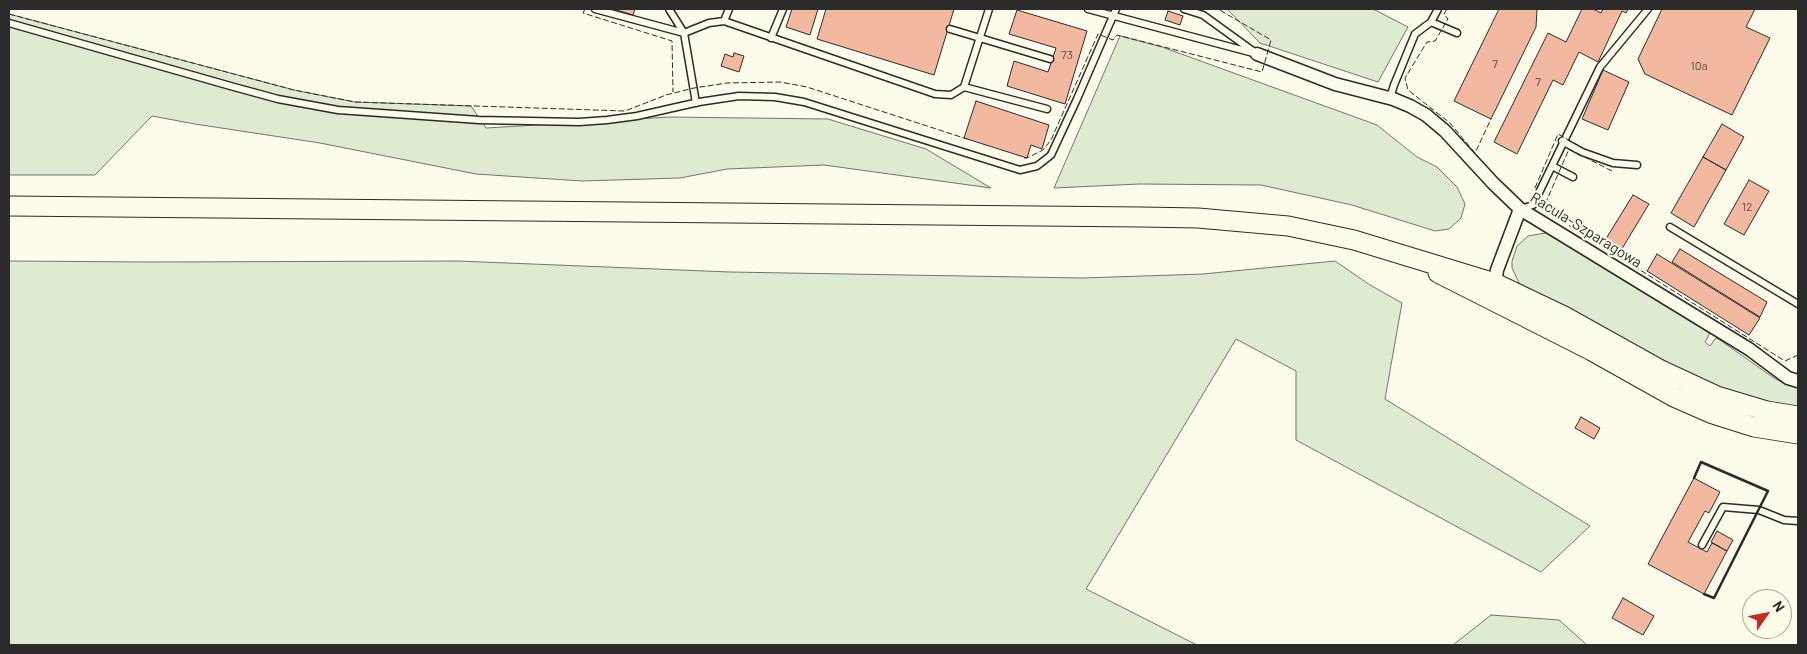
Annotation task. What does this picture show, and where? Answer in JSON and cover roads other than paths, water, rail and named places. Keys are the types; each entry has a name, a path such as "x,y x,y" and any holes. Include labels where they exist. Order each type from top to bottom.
{"main road":[{"path":"9,206 232,209 484,209 1198,218 1288,226 1354,240 1495,283 1564,316 1659,369 1716,396 1767,411 1798,416"},
{"path":"1404,255 1455,283 1592,351 1674,397 1713,414 1754,427 1798,434"}],"street":[{"name":"Racula-Szparagowa","path":"1257,54 1335,84 1390,98 1426,115 1445,131 1520,209 1749,349 1788,378 1798,381"},
{"path":"1495,283 1497,270 1520,209"}],"lane":[{"path":"595,9 684,33 709,23 724,22 935,94 951,95 964,87 989,9"},
{"path":"669,9 684,33 696,103"},
{"path":"724,22 728,9"},
{"path":"771,38 783,9"},
{"path":"1088,9 1115,12 1257,54"},
{"path":"1184,9 1203,15 1257,54"},
{"path":"1390,98 1415,34 1431,22 1438,9"},
{"path":"1520,209 1532,205 1600,67 1648,9"},
{"path":"9,23 269,96 338,110 480,120 579,122 637,116 739,96 775,97 804,102 1020,170 1036,166 1051,155 1115,12"},
{"path":"1431,22 1457,33"},
{"path":"950,30 1050,59"},
{"path":"964,87 1047,109"},
{"path":"1562,142 1582,152 1613,163 1637,166"},
{"path":"1552,166 1573,177"},
{"path":"1670,227 1798,304"},
{"path":"1702,545 1723,507 1759,510 1784,520 1798,520"}]}
